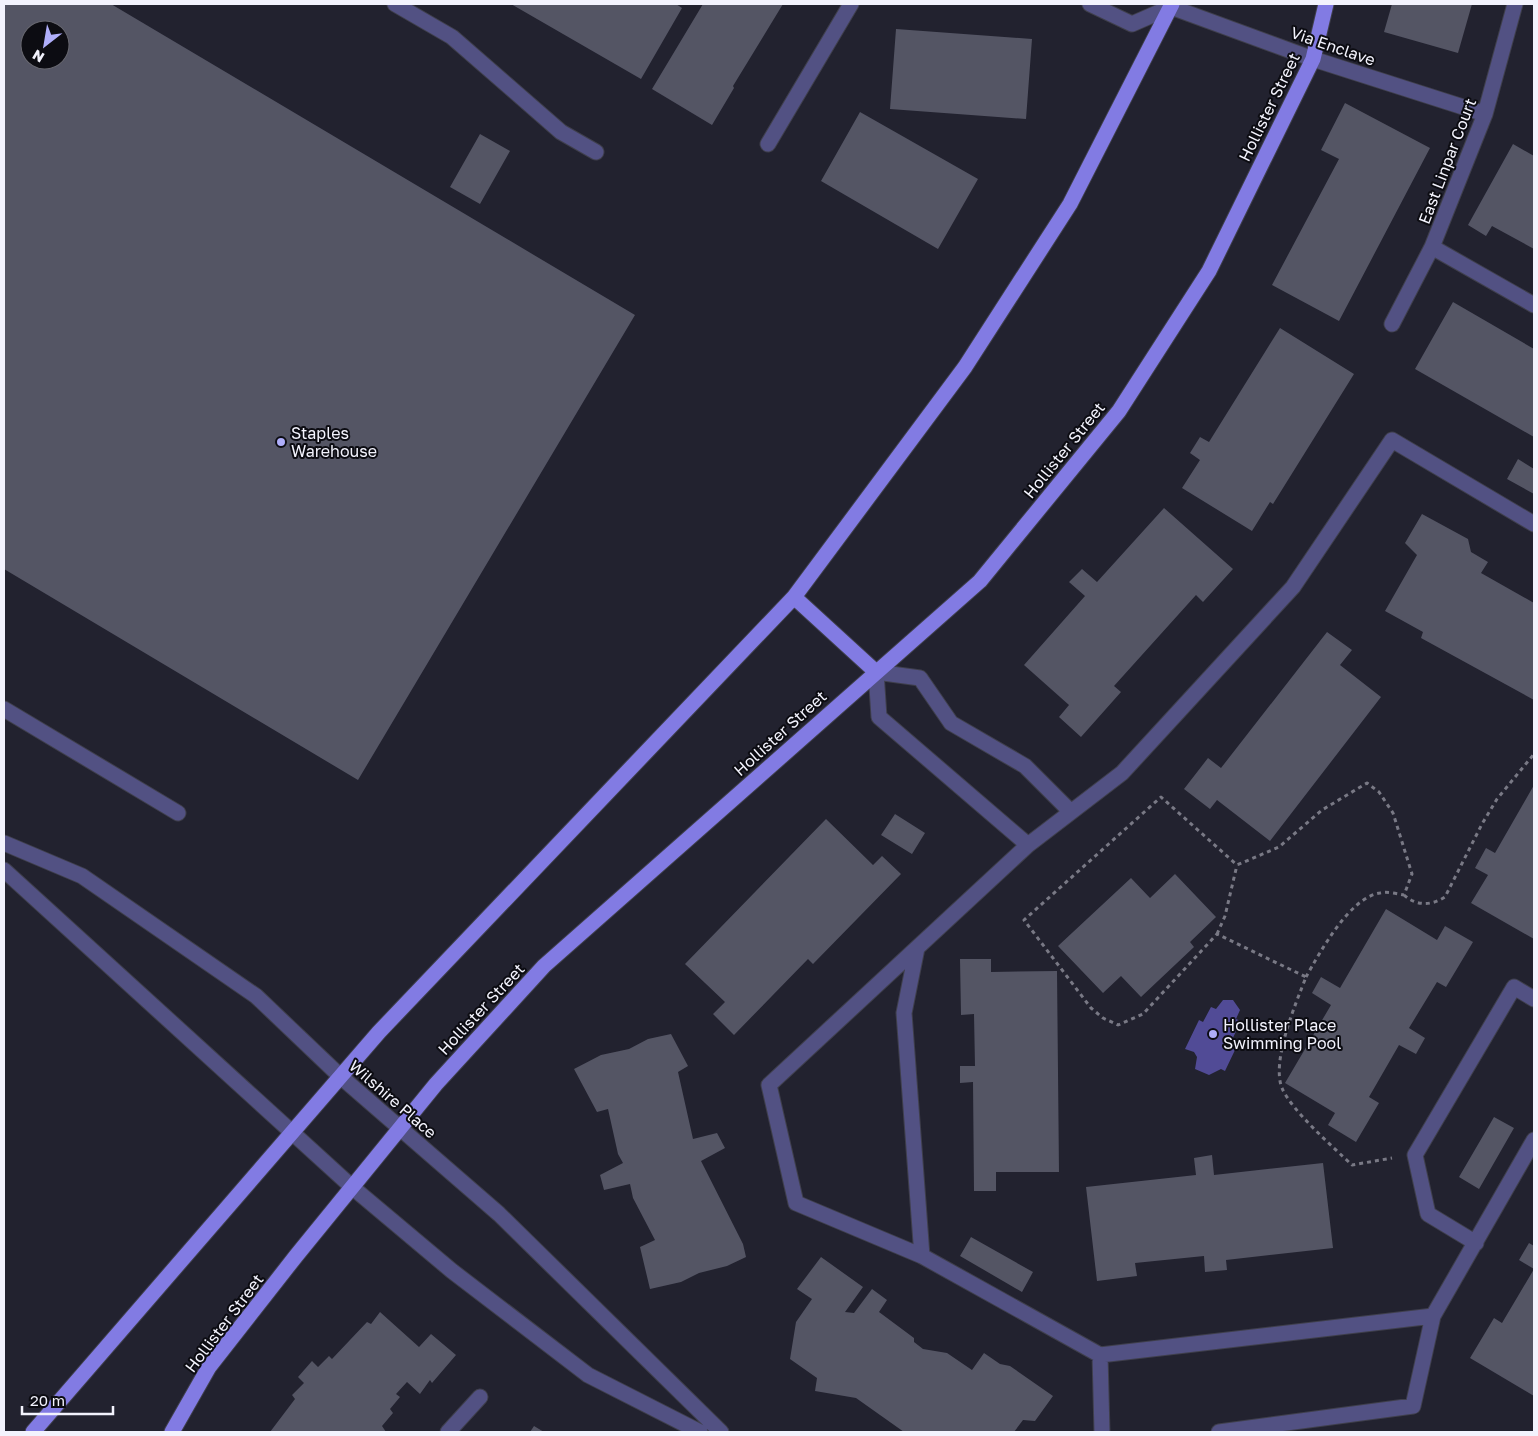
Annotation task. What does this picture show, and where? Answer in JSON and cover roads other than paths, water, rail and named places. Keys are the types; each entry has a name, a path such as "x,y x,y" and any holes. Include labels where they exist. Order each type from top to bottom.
{"main road":[{"name":"Hollister Street","path":"172,1432 209,1367 352,1187 436,1084 544,966 980,581 1119,411 1209,271 1313,59 1326,4"},
{"path":"33,1432 379,1032 794,597 965,367 1064,212 1171,5"},
{"path":"794,597 876,672"}],"street":[{"path":"394,4 452,37 561,132 596,152"},
{"path":"768,144 851,4"},
{"path":"1090,4 1132,24 1171,5"},
{"name":"East Linpar Court","path":"1392,324 1432,248 1485,114 1515,4"},
{"name":"Via Enclave","path":"1171,5 1313,59 1485,114"},
{"path":"1432,248 1534,305"},
{"path":"1433,1316 1100,1355 922,1256 796,1203 769,1085 1028,845 1122,773 1293,587 1392,440 1534,524"},
{"path":"1028,845 880,717 876,672 920,678 952,723 1026,766 1070,811"},
{"path":"4,709 178,813"},
{"name":"Wilshire Place","path":"4,842 82,876 256,996 340,1076 499,1214 722,1432"},
{"path":"4,870 352,1187 452,1270 588,1375 700,1432"},
{"path":"917,948 904,1013 922,1256"},
{"path":"1476,1243 1428,1214 1415,1155 1514,987 1534,999"},
{"path":"1220,1432 1413,1406 1433,1316 1534,1140"},
{"path":"1100,1355 1102,1432"},
{"path":"448,1432 480,1397"}],"place":[{"name":"Staples Warehouse","path":"281,442"},
{"name":"Hollister Place Swimming Pool","path":"1213,1034"}]}
